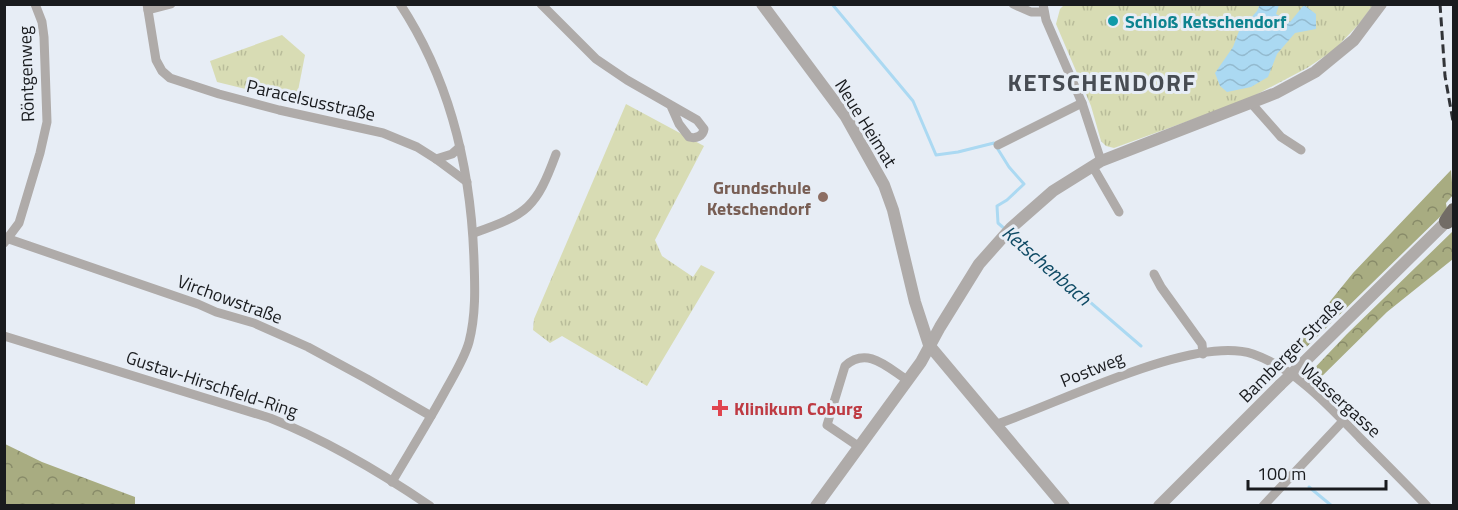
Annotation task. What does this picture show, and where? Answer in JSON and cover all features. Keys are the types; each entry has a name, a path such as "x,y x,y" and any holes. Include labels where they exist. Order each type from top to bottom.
{"street":[{"name":"Röntgenweg","path":"5,240 19,222 47,122 44,37 42,22 35,4"},
{"path":"147,7 171,4"},
{"path":"392,482 455,374 469,343 474,310 472,207 460,147 445,93 418,35 400,4"},
{"path":"541,4 596,59 671,106"},
{"name":"Neue Heimat","path":"762,4 846,117 884,185 893,210 918,314 929,345"},
{"path":"1013,4 1031,12 1053,4"},
{"path":"816,506 921,362 979,264 1007,231 1053,191 1097,164 1276,93 1315,72 1354,40 1381,4"},
{"name":"Paracelsusstraße","path":"147,7 156,60 162,71 176,81 279,110 383,133 417,147 467,182"},
{"path":"1043,8 1082,103 1097,164 1119,212"},
{"path":"998,145 1082,103"},
{"path":"1251,103 1281,137 1301,150"},
{"path":"436,159 452,154 460,147"},
{"path":"474,233 502,223 521,213 534,202 544,187 556,154"},
{"name":"Bamberger Straße","path":"1159,506 1452,215"},
{"name":"Virchowstraße","path":"5,240 254,323 308,347 431,416"},
{"path":"1154,274 1202,344 1203,354"},
{"path":"918,314 929,317 946,317"},
{"name":"Gustav-Hirschfeld-Ring","path":"4,336 270,418 307,434 430,506"},
{"path":"929,345 998,424 1064,506"},
{"name":"Wassergasse","path":"1203,354 1236,351 1251,353 1270,362 1306,387 1427,506"},
{"name":"Postweg","path":"998,424 1158,363 1203,354"},
{"path":"858,446 827,424 845,366 861,356 868,357 876,359 907,380"},
{"path":"1263,506 1343,421"}],"green space":[{"path":"1064,5 1373,5 1359,24 1334,50 1307,68 1246,100 1114,148 1106,146 1101,141 1091,106 1056,24 1060,9"},
{"path":"282,35 305,55 296,101 217,82 210,61"},
{"path":"626,104 704,146 655,240 662,256 693,277 701,265 715,272 647,386 562,336 550,343 533,330 534,319"},
{"path":"1451,170 1453,195 1446,203 1447,210 1288,365 1281,362 1353,273"},
{"path":"1453,231 1453,259 1387,312 1312,386 1306,377"},
{"path":"5,444 42,462 135,497 135,505 5,505"}],"water":[{"path":"1260,4 1279,5 1276,14 1290,22 1304,5 1316,14 1316,29 1295,33 1277,54 1268,77 1251,87 1227,92 1220,86 1215,73 1233,47 1239,31 1257,11"}],"waterway":[{"name":"Ketschenbach","path":"832,4 913,101 936,155 994,143 1009,167 1024,184 997,206 998,223 1006,230"},
{"name":"Ketschenbach","path":"1011,234 1141,346"},
{"name":"Ketschenbach","path":"1309,487 1332,506"}],"railway":[{"path":"1440,4 1445,76 1454,127"}],"place":[{"name":"Schloß Ketschendorf","path":"1113,21"},
{"name":"Grundschule Ketschendorf","path":"823,197"},
{"name":"Klinikum Coburg","path":"720,408"}],"district":[{"name":"KETSCHENDORF","path":"1102,82"}]}
